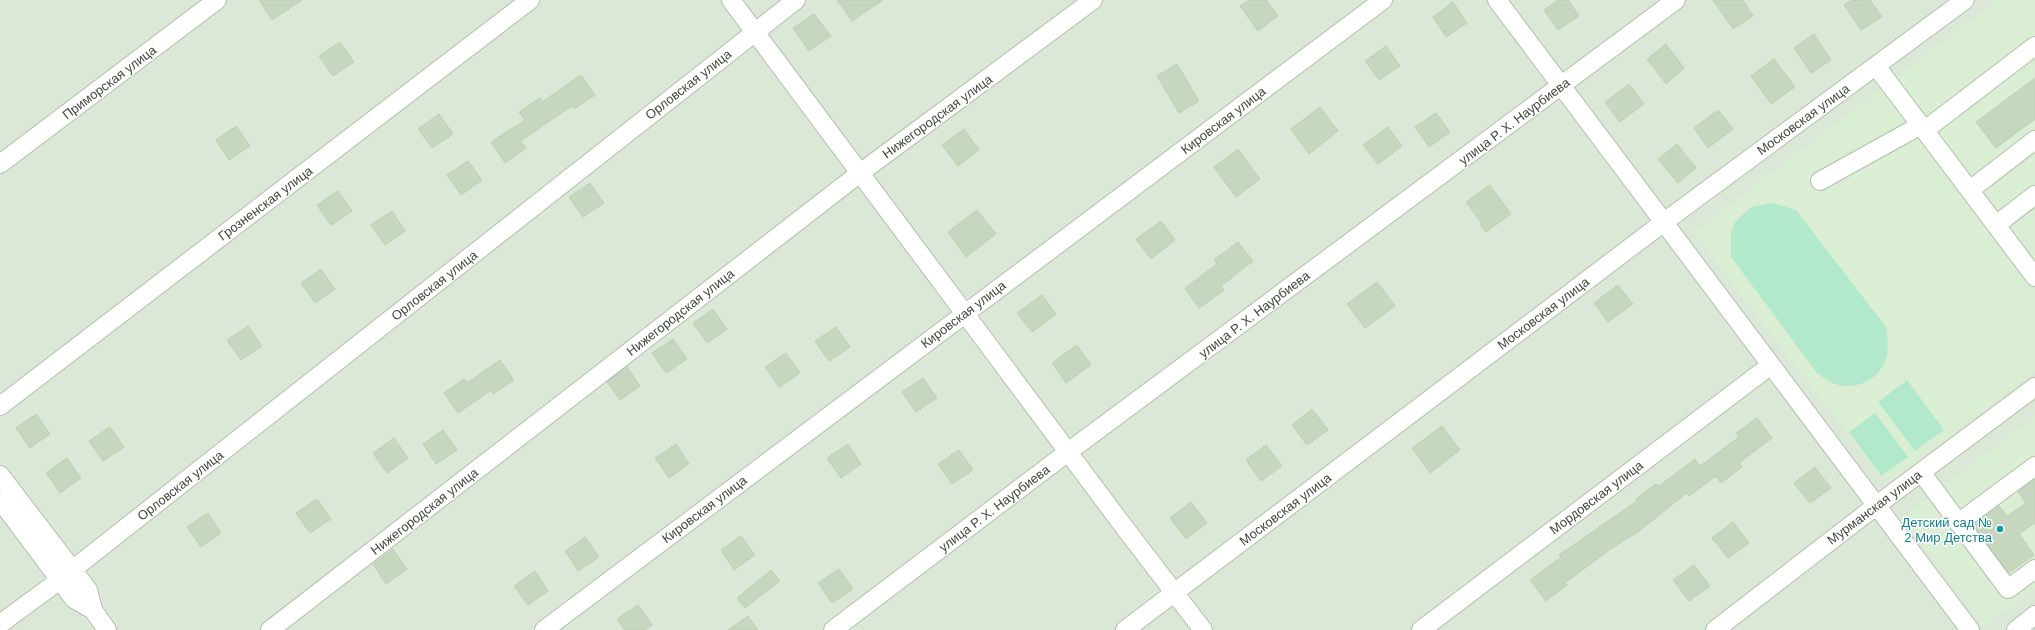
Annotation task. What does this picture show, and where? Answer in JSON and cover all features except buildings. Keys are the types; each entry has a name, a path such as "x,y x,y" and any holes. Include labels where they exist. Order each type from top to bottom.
{"street":[{"name":"Приморская улица","path":"0,164 217,0"},
{"name":"Грозненская улица","path":"0,406 530,0"},
{"path":"731,0 1068,452 1203,630"},
{"name":"Орловская улица","path":"0,624 66,575 796,0"},
{"name":"Нижегородская улица","path":"270,630 860,172 1093,0"},
{"name":"Кировская улица","path":"544,630 1384,0"},
{"path":"1498,0 1970,630"},
{"name":"улица Р. Х. Наурбиева","path":"833,630 1068,452 1676,0"},
{"name":"Московская улица","path":"1125,630 1664,222 1965,0"},
{"path":"1820,180 1923,128 2035,46"},
{"path":"1876,66 2035,277"},
{"path":"1970,190 2033,146"},
{"path":"1996,225 2035,195"},
{"name":"Мордовская улица","path":"1421,630 1771,365"},
{"name":"Мурманская улица","path":"1715,630 1876,505 2035,387"},
{"path":"1958,523 2035,466"},
{"path":"1921,472 2008,589 2035,569"},
{"path":"0,476 66,575"},
{"path":"0,500 66,575 88,590 93,610 107,630"},
{"path":"2016,630 2035,615"}],"shaded area":[{"path":"0,0 2035,0 2035,630 0,630"},
{"path":"1997,0 2035,0 2035,371 1886,485 1694,232"},
{"path":"1772,203 1796,210 1886,327 1888,344 1885,361 1876,375 1862,384 1854,386 1838,385 1830,382 1817,373 1731,257 1731,232 1735,222 1751,207"},
{"path":"1907,380 1944,430 1915,451 1878,402"},
{"path":"1875,413 1908,457 1881,476 1849,432"},
{"path":"2035,416 2035,588 1984,627 1902,518"}],"place":[{"name":"Детский сад № 2 Мир Детства","path":"2000,529"}]}
